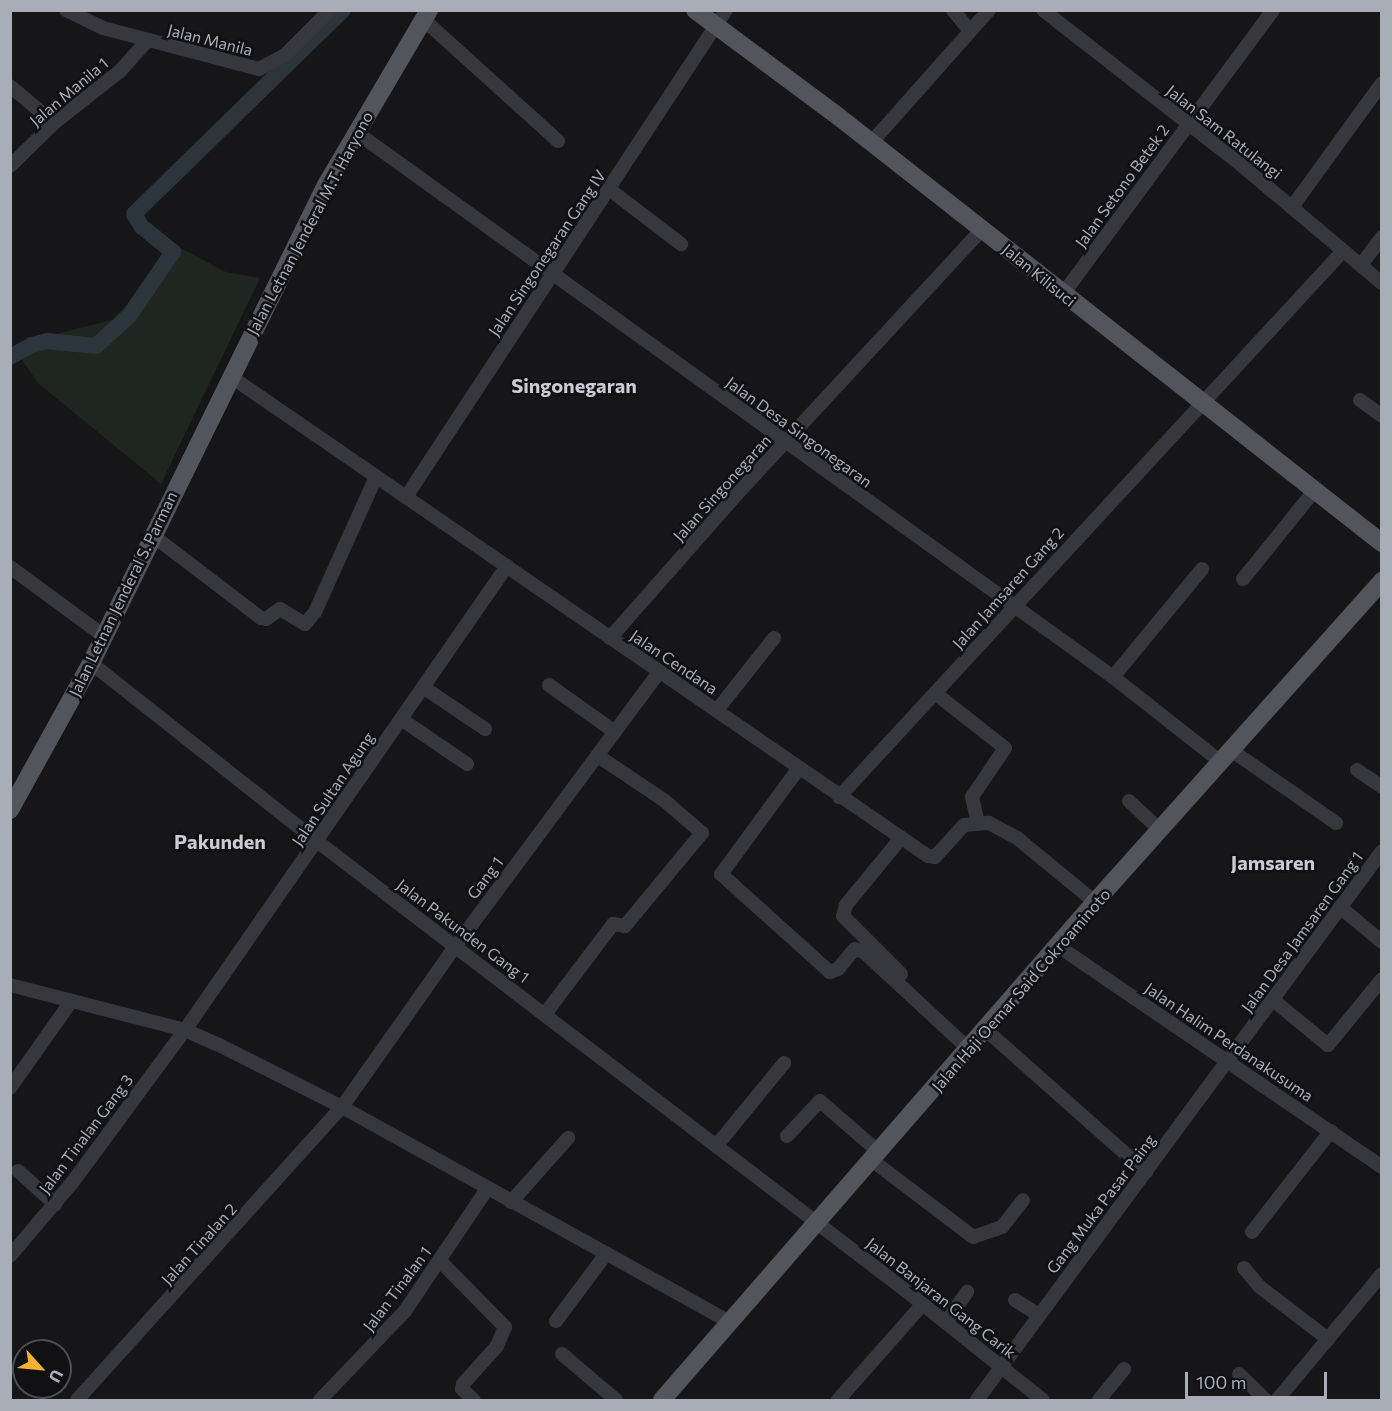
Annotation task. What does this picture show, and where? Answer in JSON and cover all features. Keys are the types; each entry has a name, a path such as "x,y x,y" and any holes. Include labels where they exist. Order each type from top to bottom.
{"main road":[{"name":"Jalan Kilisuci","path":"695,10 982,229 1382,543"},
{"name":"Jalan Letnan Jenderal M.T. Haryono","path":"230,376 356,132 426,15"},
{"name":"Jalan Letnan Jenderal S. Parman","path":"10,810 91,663 230,376"},
{"name":"Jalan Haji Oemar Said Cokroaminoto","path":"662,1401 977,1041 1095,902 1382,580"}],"street":[{"name":"Jalan Manila","path":"66,10 89,24 259,69 285,56 330,10"},
{"name":"Jalan Singonegaran Gang IV","path":"406,497 726,10"},
{"path":"953,10 970,31"},
{"path":"871,143 989,10"},
{"name":"Jalan Sam Ratulangi","path":"1043,10 1189,123 1382,283"},
{"name":"Jalan Setono Betek 2","path":"1063,294 1273,10"},
{"path":"426,15 558,141"},
{"name":"Jalan Manila 1","path":"10,166 54,123 114,77 147,41"},
{"path":"1292,207 1382,83"},
{"path":"10,86 54,123"},
{"name":"Jalan Desa Singonegaran","path":"356,132 1013,607 1226,756 1336,823"},
{"path":"609,189 681,244"},
{"name":"Jalan Singonegaran","path":"610,638 786,441 982,229"},
{"path":"1360,265 1382,237"},
{"name":"Jalan Jamsaren Gang 2","path":"840,797 1201,402 1344,251"},
{"name":"Jalan Cendana","path":"230,376 901,838 935,857 958,828 978,822"},
{"path":"1360,400 1382,416"},
{"path":"152,535 261,618 266,619 280,609 305,624 315,612 376,477"},
{"path":"1243,579 1314,491"},
{"name":"Jalan Sultan Agung","path":"185,1030 318,842 507,566"},
{"path":"10,567 104,636"},
{"path":"1113,677 1202,569"},
{"path":"717,710 774,638"},
{"name":"Jalan Pakunden Gang 1","path":"91,663 454,947 817,1223"},
{"name":"Gang 1","path":"342,1107 454,947 659,672"},
{"path":"549,685 615,732"},
{"path":"423,687 485,729"},
{"path":"935,693 1005,748 972,797 978,822 1009,832 1095,902"},
{"path":"401,719 467,764"},
{"path":"545,1014 613,924 625,926 702,833 665,801 598,756"},
{"path":"799,768 721,874 830,972 835,972 855,949 864,952 1146,1172"},
{"path":"1357,770 1382,787"},
{"path":"1129,801 1160,830"},
{"path":"901,838 846,905 843,916 977,1041"},
{"name":"Jalan Desa Jamsaren Gang 1","path":"1228,1062 1340,907 1377,867 1382,851"},
{"path":"1340,907 1382,942"},
{"name":"Jalan Halim Perdanakusuma","path":"1058,946 1382,1167"},
{"path":"1273,1000 1328,1045 1381,981"},
{"path":"10,985 70,1003 185,1030 342,1107 730,1322"},
{"path":"10,1088 70,1003"},
{"name":"Jalan Tinalan Gang 3","path":"10,1256 55,1204 185,1030"},
{"name":"Gang Muka Pasar Paing","path":"977,1401 1228,1062"},
{"path":"717,1145 784,1063"},
{"path":"787,1137 820,1101 876,1157 974,1237 1002,1227 1023,1200"},
{"name":"Jalan Tinalan 2","path":"77,1401 342,1107"},
{"path":"1252,1232 1331,1131"},
{"path":"511,1202 568,1138"},
{"path":"18,1171 55,1204"},
{"name":"Jalan Tinalan 1","path":"320,1401 399,1318 487,1189"},
{"name":"Jalan Banjaran Gang Carik","path":"817,1223 946,1322 1043,1401"},
{"path":"556,1321 606,1254"},
{"path":"440,1261 505,1327 497,1346 463,1384 462,1389 474,1401"},
{"path":"1244,1268 1260,1287 1328,1339"},
{"path":"1277,1401 1382,1274"},
{"path":"946,1322 967,1292"},
{"path":"1015,1300 1039,1315"},
{"path":"838,1401 923,1304"},
{"path":"562,1354 615,1401"},
{"path":"1099,1401 1124,1369"},
{"path":"1239,1374 1266,1401"}],"shaded area":[{"path":"173,244 226,272 260,278 161,484 38,383 20,357 56,334 112,320 141,290"}],"waterway":[{"path":"10,357 32,345 47,341 96,346 129,316 173,252 142,227 134,214 343,10"}],"district":[{"name":"Singonegaran","path":"574,385"},
{"name":"Pakunden","path":"220,841"},
{"name":"Jamsaren","path":"1273,862"}]}
